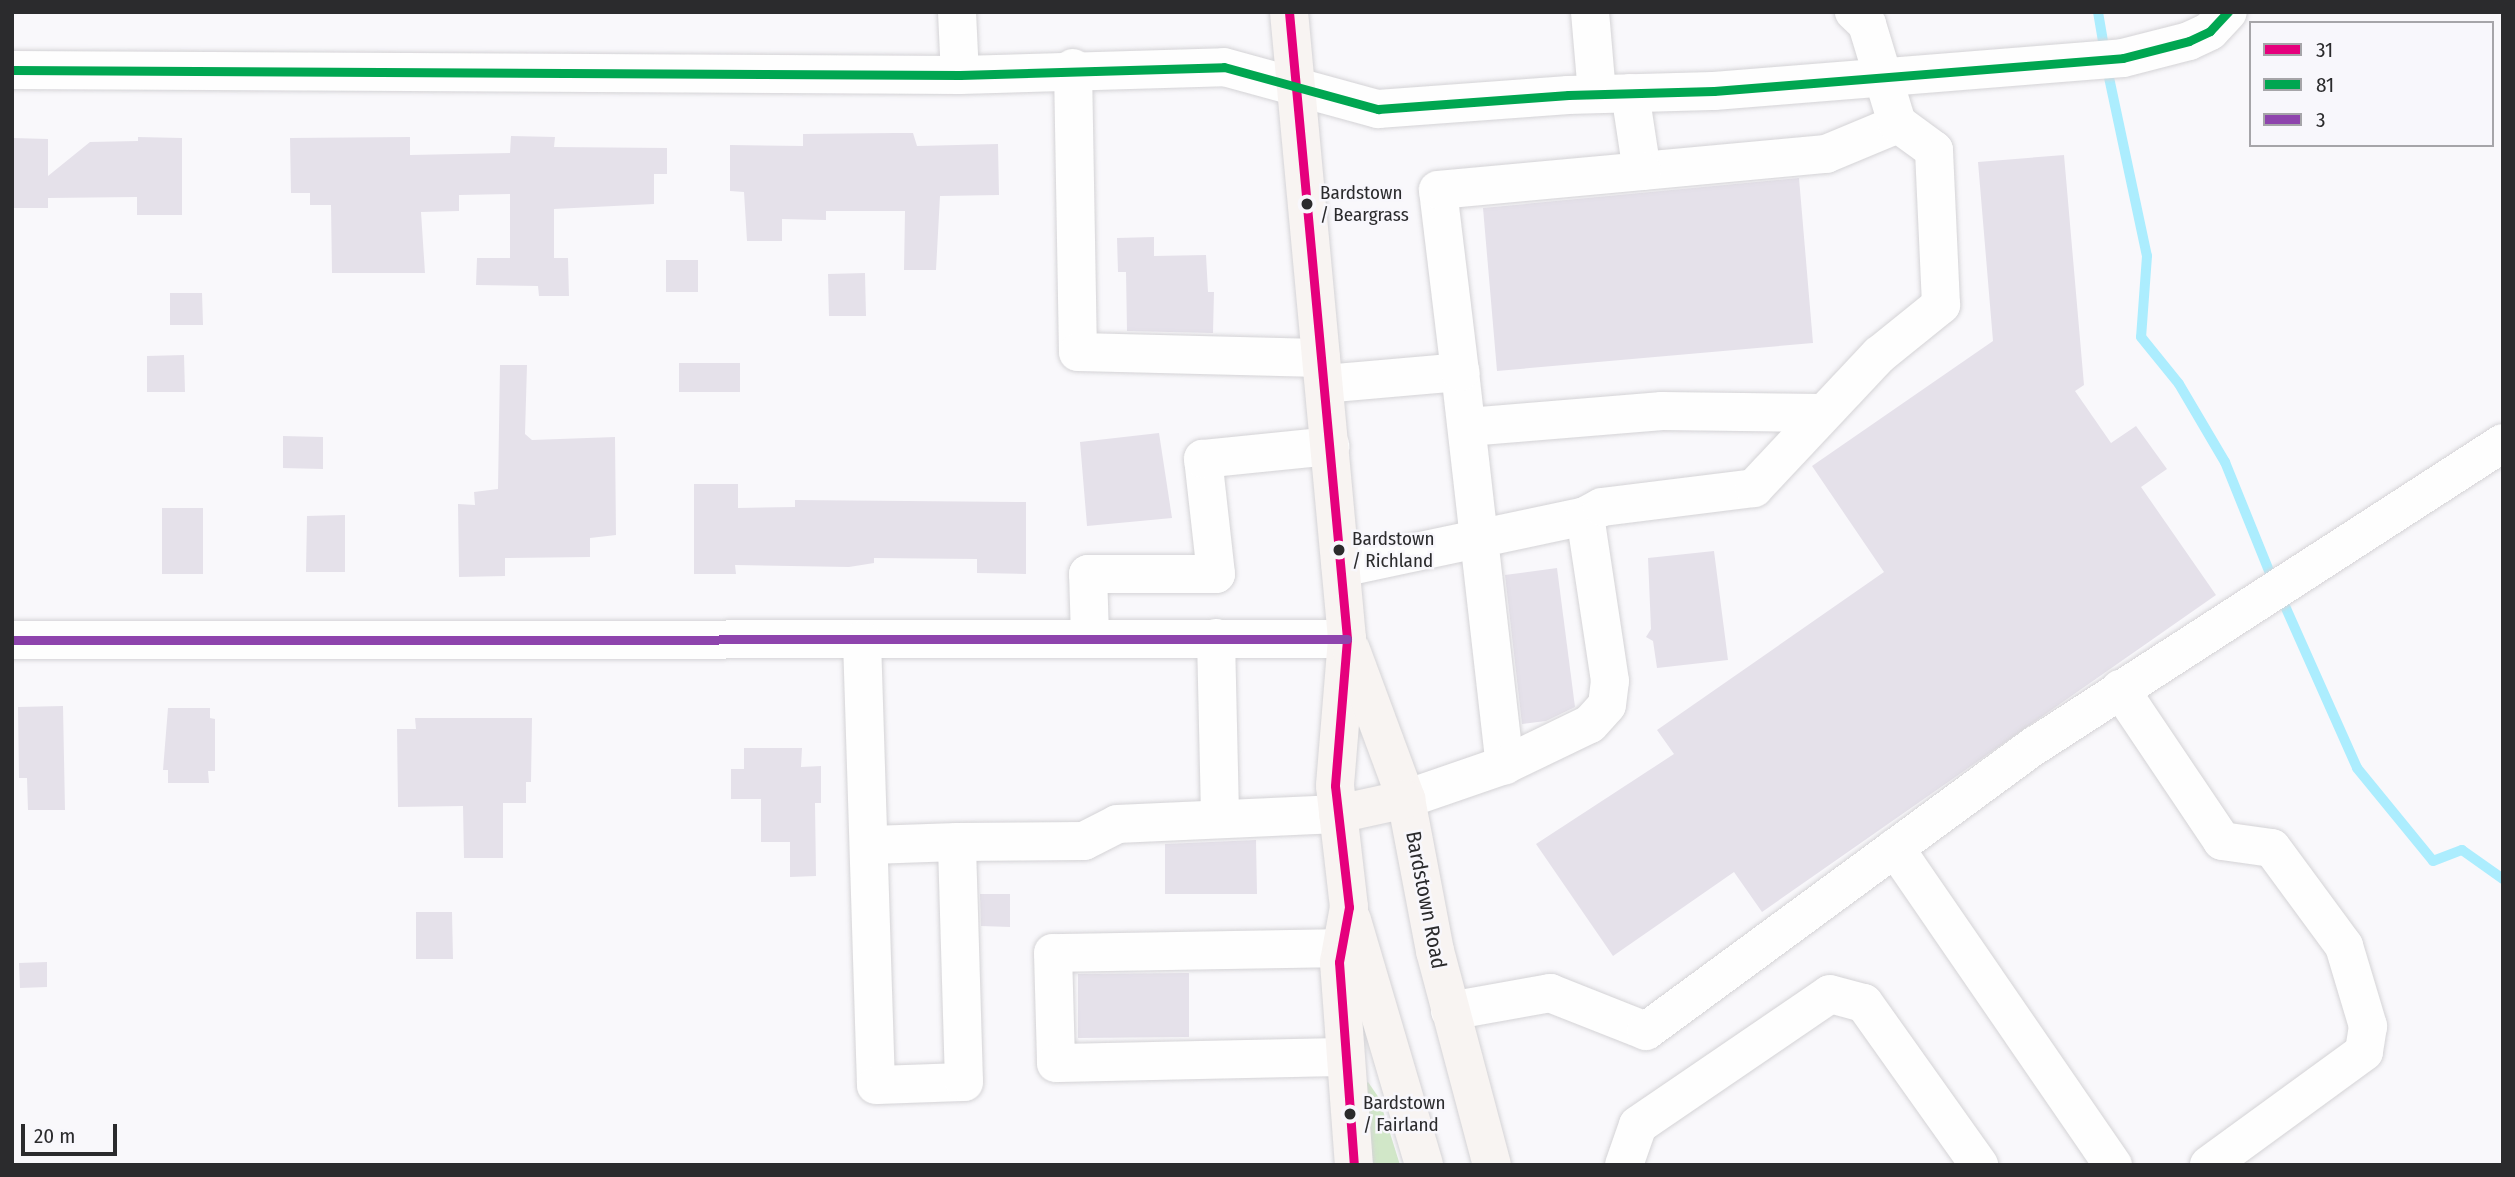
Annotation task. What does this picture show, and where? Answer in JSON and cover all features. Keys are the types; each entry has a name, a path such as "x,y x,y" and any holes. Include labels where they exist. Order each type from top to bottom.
{"main road":[{"name":"Bardstown Road","path":"1289,12 1300,86 1347,639 1335,786 1349,907 1342,948 1345,1057 1354,1165"},
{"name":"Bardstown Road","path":"1347,639 1406,799 1450,1011 1492,1165"},
{"path":"1338,814 1406,799"},
{"path":"1349,907 1424,1165"}],"street":[{"path":"957,12 960,75"},
{"path":"1590,12 1614,94 1642,171"},
{"path":"1341,568 1483,540 1585,516 1602,507 1754,488 1821,413 1879,355 1941,306 1934,150 1898,124 1879,77 1867,24 1854,12"},
{"path":"12,70 960,75 1073,68 1224,67 1378,109 1879,77 2123,58 2189,41 2210,31 2228,12"},
{"path":"1073,68 1078,352 1323,371 1460,372"},
{"path":"1505,765 1483,540 1438,190 1826,154 1898,124"},
{"path":"1468,427 1662,411 1821,413"},
{"path":"1450,1011 1550,993 1646,1031 1895,848 2120,689 2503,443"},
{"path":"1090,636 1088,574 1216,574 1203,459 1330,446"},
{"path":"1406,799 1505,765 1590,724 1607,705 1610,681 1585,516"},
{"path":"12,640 862,640 1090,636 1347,639"},
{"path":"1216,638 1220,817"},
{"path":"862,640 871,845 876,1085 964,1082 957,842"},
{"path":"2120,689 2222,841 2272,848 2344,946 2368,1026 2364,1052 2209,1165"},
{"path":"871,845 1084,841 1117,824 1220,817 1338,814"},
{"path":"1895,848 2113,1165"},
{"path":"1342,948 1054,953 1056,1063 1345,1057"},
{"path":"1625,1165 1638,1125 1830,994 1864,1003 1979,1165"}],"green space":[{"path":"1368,1082 1379,1098 1400,1165 1368,1165 1364,1085"}],"building":[{"path":"913,133 917,146 998,144 999,195 940,196 936,270 904,270 905,211 826,211 826,220 782,219 782,241 747,241 744,192 730,191 730,145 803,146 803,134"},
{"path":"511,136 555,137 554,147 667,148 667,174 654,174 654,204 554,209 554,258 568,258 569,296 539,296 538,286 476,285 477,258 510,258 510,194 459,195 459,211 421,212 425,273 332,273 331,205 310,205 310,193 291,193 290,138 410,137 410,155 510,153"},
{"path":"138,137 182,138 182,215 137,215 137,197 48,198 48,208 12,208 12,138 48,139 48,176 90,142 138,141"},
{"path":"2064,155 2084,385 2075,391 2111,443 2136,426 2167,469 2141,487 2216,595 1762,912 1734,872 1613,956 1536,844 1674,754 1657,730 1884,572 1812,466 1993,341 1978,162"},
{"path":"1799,178 1813,343 1497,371 1483,208"},
{"path":"1154,237 1154,256 1206,255 1208,292 1214,292 1213,333 1127,331 1126,272 1118,272 1117,238"},
{"path":"666,260 698,260 698,292 666,292"},
{"path":"865,273 866,316 829,316 828,274"},
{"path":"170,293 202,293 203,325 170,325"},
{"path":"184,355 185,392 147,392 147,356"},
{"path":"679,363 740,363 740,392 679,392"},
{"path":"500,365 527,365 525,434 532,440 615,437 616,535 590,538 590,557 505,558 505,576 459,577 458,504 475,505 474,492 498,489"},
{"path":"1159,433 1172,518 1087,526 1080,442"},
{"path":"283,436 323,437 323,469 283,468"},
{"path":"694,484 738,484 738,508 795,507 795,500 1026,502 1026,574 977,573 977,559 874,558 874,563 849,567 735,565 736,574 694,574"},
{"path":"162,508 203,508 203,574 162,574"},
{"path":"345,515 345,572 306,572 307,516"},
{"path":"1714,551 1728,660 1657,668 1653,641 1646,637 1651,629 1648,558"},
{"path":"1557,568 1575,707 1546,721 1522,724 1505,575"},
{"path":"63,706 65,810 28,810 27,778 19,778 18,707"},
{"path":"168,708 210,708 210,718 215,719 215,771 208,771 209,783 168,783 168,770 163,770"},
{"path":"415,718 532,718 531,782 526,782 526,803 503,803 503,858 464,858 463,806 398,807 397,729 416,729"},
{"path":"744,748 802,748 801,767 821,766 821,803 815,803 816,876 790,877 790,842 761,842 761,799 731,799 731,769 744,769"},
{"path":"1256,840 1257,894 1165,894 1165,844"},
{"path":"980,894 1010,894 1010,927 981,926"},
{"path":"416,912 452,912 453,959 416,959"},
{"path":"47,962 47,987 20,988 19,963"},
{"path":"1189,973 1189,1037 1078,1038 1078,974"}],"waterway":[{"path":"2098,12 2105,53"},
{"path":"2107,68 2147,256 2141,337 2179,384 2225,462 2274,583"},
{"path":"2281,597 2357,768 2433,861 2462,850 2503,879"}],"transit line":[{"name":"31","path":"1289,12 1347,639 1335,786 1349,907 1339,962 1354,1165"},
{"name":"81","path":"12,70 960,75 1224,67 1378,109 1568,95 1714,91 2123,58 2189,41 2210,31 2228,12"},
{"name":"3","path":"12,640 1347,639"}],"place":[{"name":"Bardstown / Beargrass","path":"1307,204"},
{"name":"Bardstown / Richland","path":"1339,550"},
{"name":"Bardstown / Fairland","path":"1350,1114"}]}
